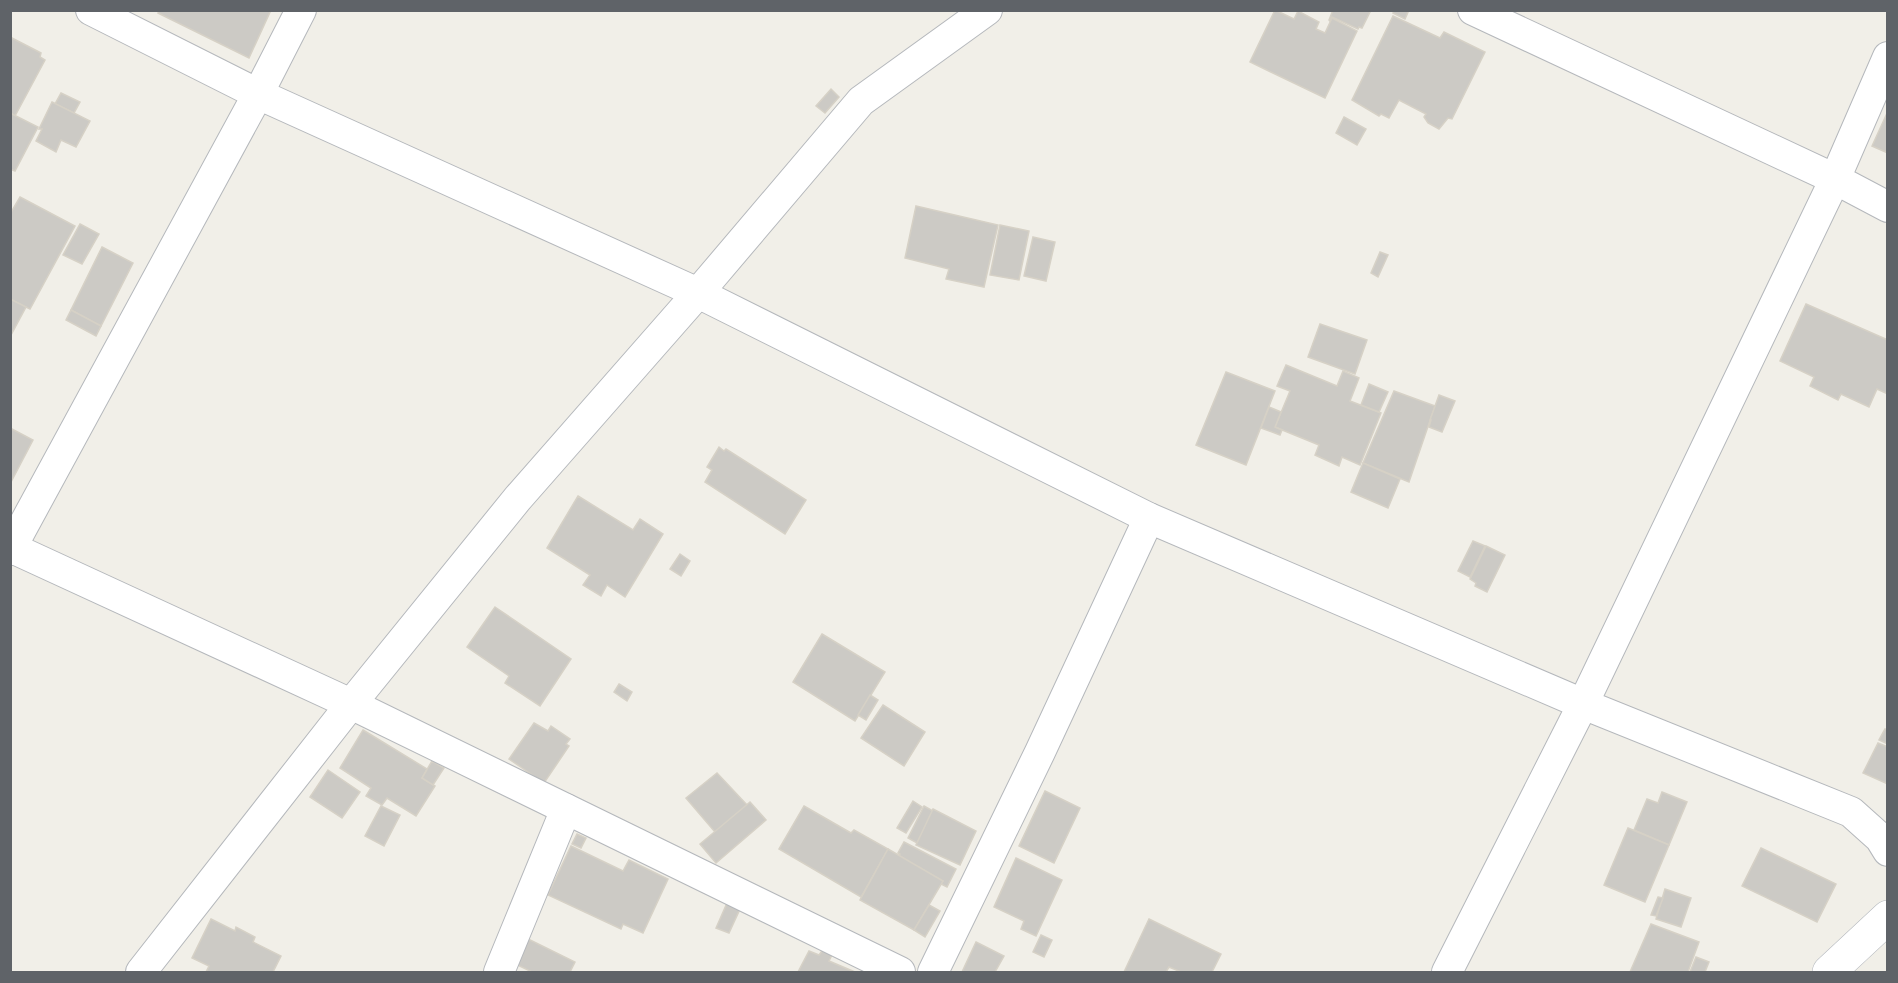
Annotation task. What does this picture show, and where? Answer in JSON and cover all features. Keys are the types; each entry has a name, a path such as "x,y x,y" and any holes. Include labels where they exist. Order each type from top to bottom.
{"street":[{"path":"91,10 258,94 698,293 1149,518 1583,704 1851,812 1880,838 1887,851"},
{"path":"301,10 258,94 11,548 351,704 900,972"},
{"path":"141,972 351,704 518,498 698,293 861,101 987,10"},
{"path":"1473,10 1834,179 1887,207"},
{"path":"1447,972 1583,704 1834,179 1887,57"},
{"path":"933,972 1040,752 1149,518"},
{"path":"499,972 566,809"},
{"path":"1828,972 1887,917"}],"building":[{"path":"159,10 271,10 249,58 158,13"},
{"path":"1275,10 1294,19 1298,11 1319,22 1316,29 1325,33 1332,18 1357,31 1325,98 1250,62"},
{"path":"1333,10 1371,10 1362,28 1358,29 1332,17 1330,21"},
{"path":"1394,10 1409,10 1405,19 1393,13"},
{"path":"1393,16 1440,38 1444,32 1485,52 1452,119 1448,118 1439,129 1428,123 1424,117 1426,114 1399,100 1389,118 1381,114 1379,116 1352,100"},
{"path":"10,37 41,53 40,57 45,60 15,116 10,113"},
{"path":"831,89 839,97 825,113 816,106"},
{"path":"61,93 80,102 74,113 55,104"},
{"path":"52,102 90,121 76,147 61,140 56,152 36,141"},
{"path":"1888,111 1888,153 1872,146"},
{"path":"10,113 38,127 15,171 10,169"},
{"path":"1344,117 1366,129 1357,145 1336,133"},
{"path":"20,197 75,226 30,309 10,299 10,214"},
{"path":"916,206 998,225 984,287 946,279 949,269 905,258"},
{"path":"80,224 99,234 82,264 63,255"},
{"path":"1000,225 1029,231 1019,280 990,275"},
{"path":"1033,237 1055,242 1046,281 1024,276"},
{"path":"102,247 133,263 101,326 71,310"},
{"path":"1380,252 1388,255 1378,277 1371,273"},
{"path":"10,299 26,307 10,337"},
{"path":"1806,304 1888,340 1888,394 1877,389 1869,407 1841,394 1838,400 1810,386 1814,377 1780,361"},
{"path":"71,310 101,326 96,336 66,320"},
{"path":"1320,324 1367,340 1355,374 1308,357"},
{"path":"1286,365 1337,386 1343,371 1359,378 1350,401 1381,413 1360,465 1342,457 1339,466 1315,455 1319,445 1275,427 1290,391 1277,386"},
{"path":"1226,372 1275,391 1246,465 1196,445"},
{"path":"1369,384 1388,392 1379,412 1361,405"},
{"path":"1394,391 1435,406 1409,482 1363,463"},
{"path":"1439,395 1455,401 1442,432 1429,427"},
{"path":"1269,407 1281,412 1275,427 1282,430 1280,435 1261,428"},
{"path":"10,428 33,440 11,482 10,482"},
{"path":"719,447 724,451 726,449 806,500 785,534 705,482 712,470 707,467"},
{"path":"1363,463 1400,479 1388,508 1351,492"},
{"path":"578,496 633,530 640,519 663,534 625,597 607,585 601,596 583,585 590,575 547,548"},
{"path":"1473,541 1485,546 1470,577 1458,571"},
{"path":"1486,546 1505,555 1487,592 1475,586 1476,583 1470,579"},
{"path":"680,554 690,561 681,576 670,569"},
{"path":"495,607 571,659 540,706 505,683 509,676 467,647"},
{"path":"822,634 885,672 855,721 793,682"},
{"path":"619,684 632,692 627,701 614,692"},
{"path":"870,695 878,700 866,720 858,715"},
{"path":"883,705 925,732 904,766 861,738"},
{"path":"534,723 548,731 551,726 570,739 566,744 569,746 544,783 509,759"},
{"path":"1885,729 1888,730 1888,744 1879,740"},
{"path":"363,730 427,769 422,778 435,786 416,816 387,798 382,805 366,796 371,788 340,768"},
{"path":"1878,743 1888,747 1888,784 1863,773"},
{"path":"432,761 444,768 433,785 422,778"},
{"path":"328,770 360,792 342,818 310,797"},
{"path":"717,773 747,805 715,832 686,798"},
{"path":"1045,791 1080,808 1054,863 1019,846"},
{"path":"1662,792 1687,802 1669,845 1634,830 1647,799 1658,803"},
{"path":"913,801 922,807 906,833 897,828"},
{"path":"750,802 766,820 716,863 700,844"},
{"path":"381,806 400,815 384,846 365,836"},
{"path":"804,806 851,833 854,830 888,849 861,897 779,849"},
{"path":"924,806 933,811 917,843 908,838"},
{"path":"933,809 976,831 960,865 916,845"},
{"path":"1628,828 1669,845 1645,902 1604,885"},
{"path":"577,834 586,838 581,848 572,844"},
{"path":"904,842 956,869 947,887 941,884 943,881 899,856 898,853"},
{"path":"571,846 623,871 629,860 668,879 643,933 623,924 621,929 548,895"},
{"path":"1761,848 1836,884 1817,922 1742,886"},
{"path":"888,849 943,881 914,930 860,900"},
{"path":"1016,858 1062,880 1036,936 1021,929 1024,921 994,907"},
{"path":"1665,889 1691,898 1681,927 1656,919"},
{"path":"1658,897 1663,898 1656,916 1651,915"},
{"path":"727,903 740,909 729,933 716,928"},
{"path":"929,905 940,911 925,937 914,930"},
{"path":"211,919 235,931 236,927 255,937 253,942 281,956 273,972 206,972 209,966 192,958"},
{"path":"1149,919 1221,954 1212,972 1181,972 1169,967 1166,972 1124,972"},
{"path":"1651,924 1699,942 1688,972 1630,972"},
{"path":"1041,935 1052,940 1044,957 1033,952"},
{"path":"522,936 575,962 570,972 532,972 509,961"},
{"path":"976,942 1004,956 995,972 962,972"},
{"path":"809,951 819,955 822,951 832,955 829,961 855,972 798,972"},
{"path":"1696,957 1709,962 1705,972 1690,972"}]}
